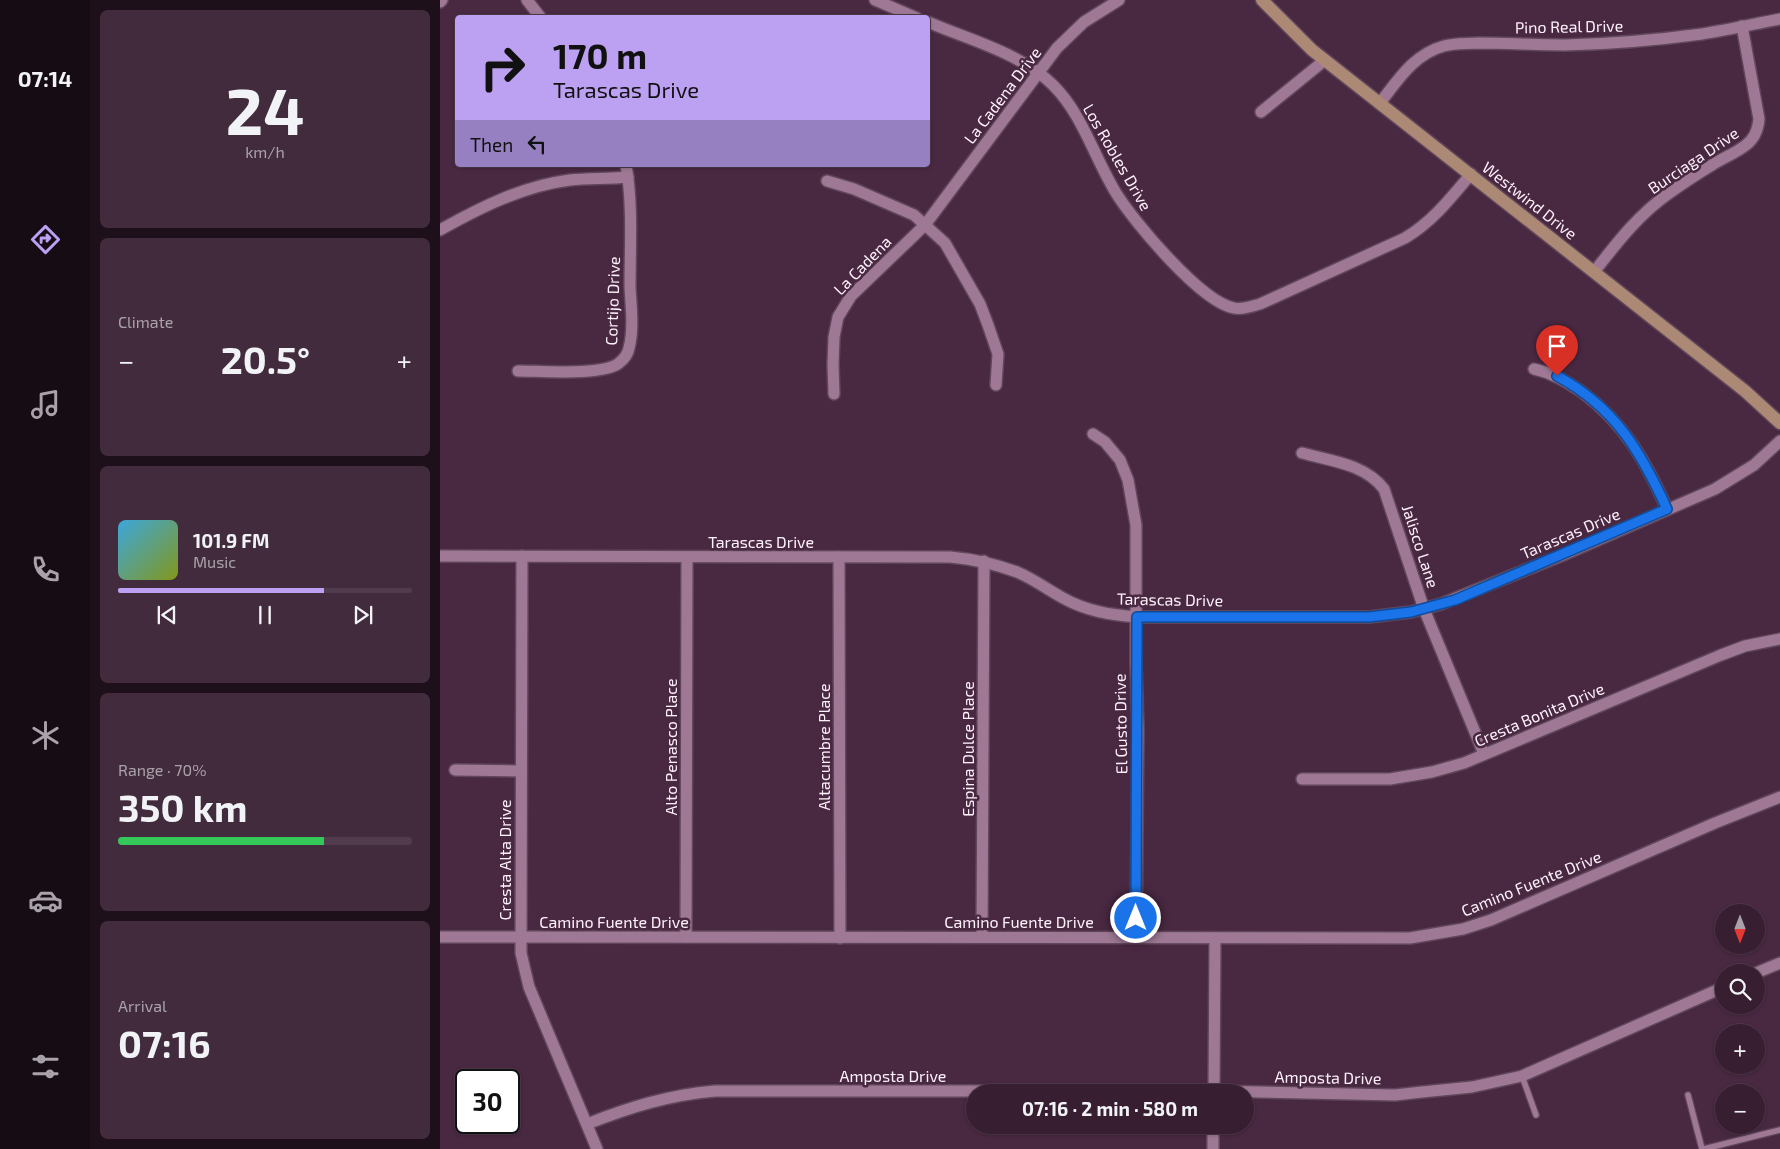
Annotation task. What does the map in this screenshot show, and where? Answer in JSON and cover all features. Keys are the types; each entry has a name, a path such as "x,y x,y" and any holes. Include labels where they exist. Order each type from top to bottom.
{"main road":[{"name":"Westwind Drive","path":"1262,0 1298,38 1745,391 1780,423"}],"street":[{"path":"528,0 539,15"},
{"path":"875,0 910,15"},
{"name":"La Cadena Drive","path":"925,225 1057,48 1084,22 1119,0"},
{"name":"Pino Real Drive","path":"1380,103 1405,71 1417,60 1430,51 1444,46 1487,43 1566,45 1645,40 1703,34 1780,19"},
{"name":"Los Robles Drive","path":"930,23 1009,56 1038,73 1053,85 1068,102 1085,130 1116,193 1143,231 1187,276 1225,306 1243,309 1260,304 1405,238 1417,231 1437,214 1471,174"},
{"name":"Burciaga Drive","path":"1594,272 1649,210 1704,170 1746,145 1754,137 1759,119 1742,26"},
{"path":"1261,112 1325,60"},
{"name":"Cortijo Drive","path":"518,371 596,371 610,369 618,364 628,353 631,308 626,167"},
{"path":"440,230 495,202 526,190 570,180 628,177"},
{"path":"827,181 854,190 914,216 945,243 980,304 998,354 996,385"},
{"name":"La Cadena","path":"834,394 834,338 838,316 850,296 925,225"},
{"path":"1534,369 1544,371 1567,382 1599,405 1618,425 1645,463 1667,509"},
{"name":"El Gusto Drive","path":"1093,434 1105,442 1120,460 1128,480 1136,525 1136,937"},
{"name":"Tarascas Drive","path":"440,556 950,557 984,561 1030,578 1063,598 1085,608 1114,616 1369,617 1424,609 1455,600 1715,489 1754,465 1780,441"},
{"name":"Jalisco Lane","path":"1302,453 1360,469 1377,480 1384,489 1424,609 1484,754"},
{"name":"Cresta Alta Drive","path":"522,556 521,953 529,987 597,1149"},
{"name":"Alto Penasco Place","path":"686,937 687,557"},
{"name":"Altacumbre Place","path":"839,557 840,938"},
{"name":"Espina Dulce Place","path":"982,938 984,561"},
{"name":"Cresta Bonita Drive","path":"1302,779 1390,779 1432,772 1464,763 1721,655 1745,646 1780,639"},
{"path":"455,770 520,771"},
{"name":"Camino Fuente Drive","path":"440,937 1410,938 1462,929 1491,920 1715,823 1780,797"},
{"path":"1214,1084 1215,938"},
{"path":"1765,969 1780,963"},
{"name":"Amposta Drive","path":"1254,1093 1395,1095 1472,1087 1522,1076 1715,991"},
{"name":"Amposta Drive","path":"587,1124 656,1100 691,1093 715,1091 966,1092"},
{"path":"1213,1149 1214,1134"}],"lane":[{"path":"1522,1076 1536,1115"},
{"path":"1688,1095 1703,1149 1780,1130"}],"route":[{"path":"1136,918 1137,617 1369,617 1411,612 1455,600 1667,509 1654,479 1627,434 1599,405 1557,376"}]}
